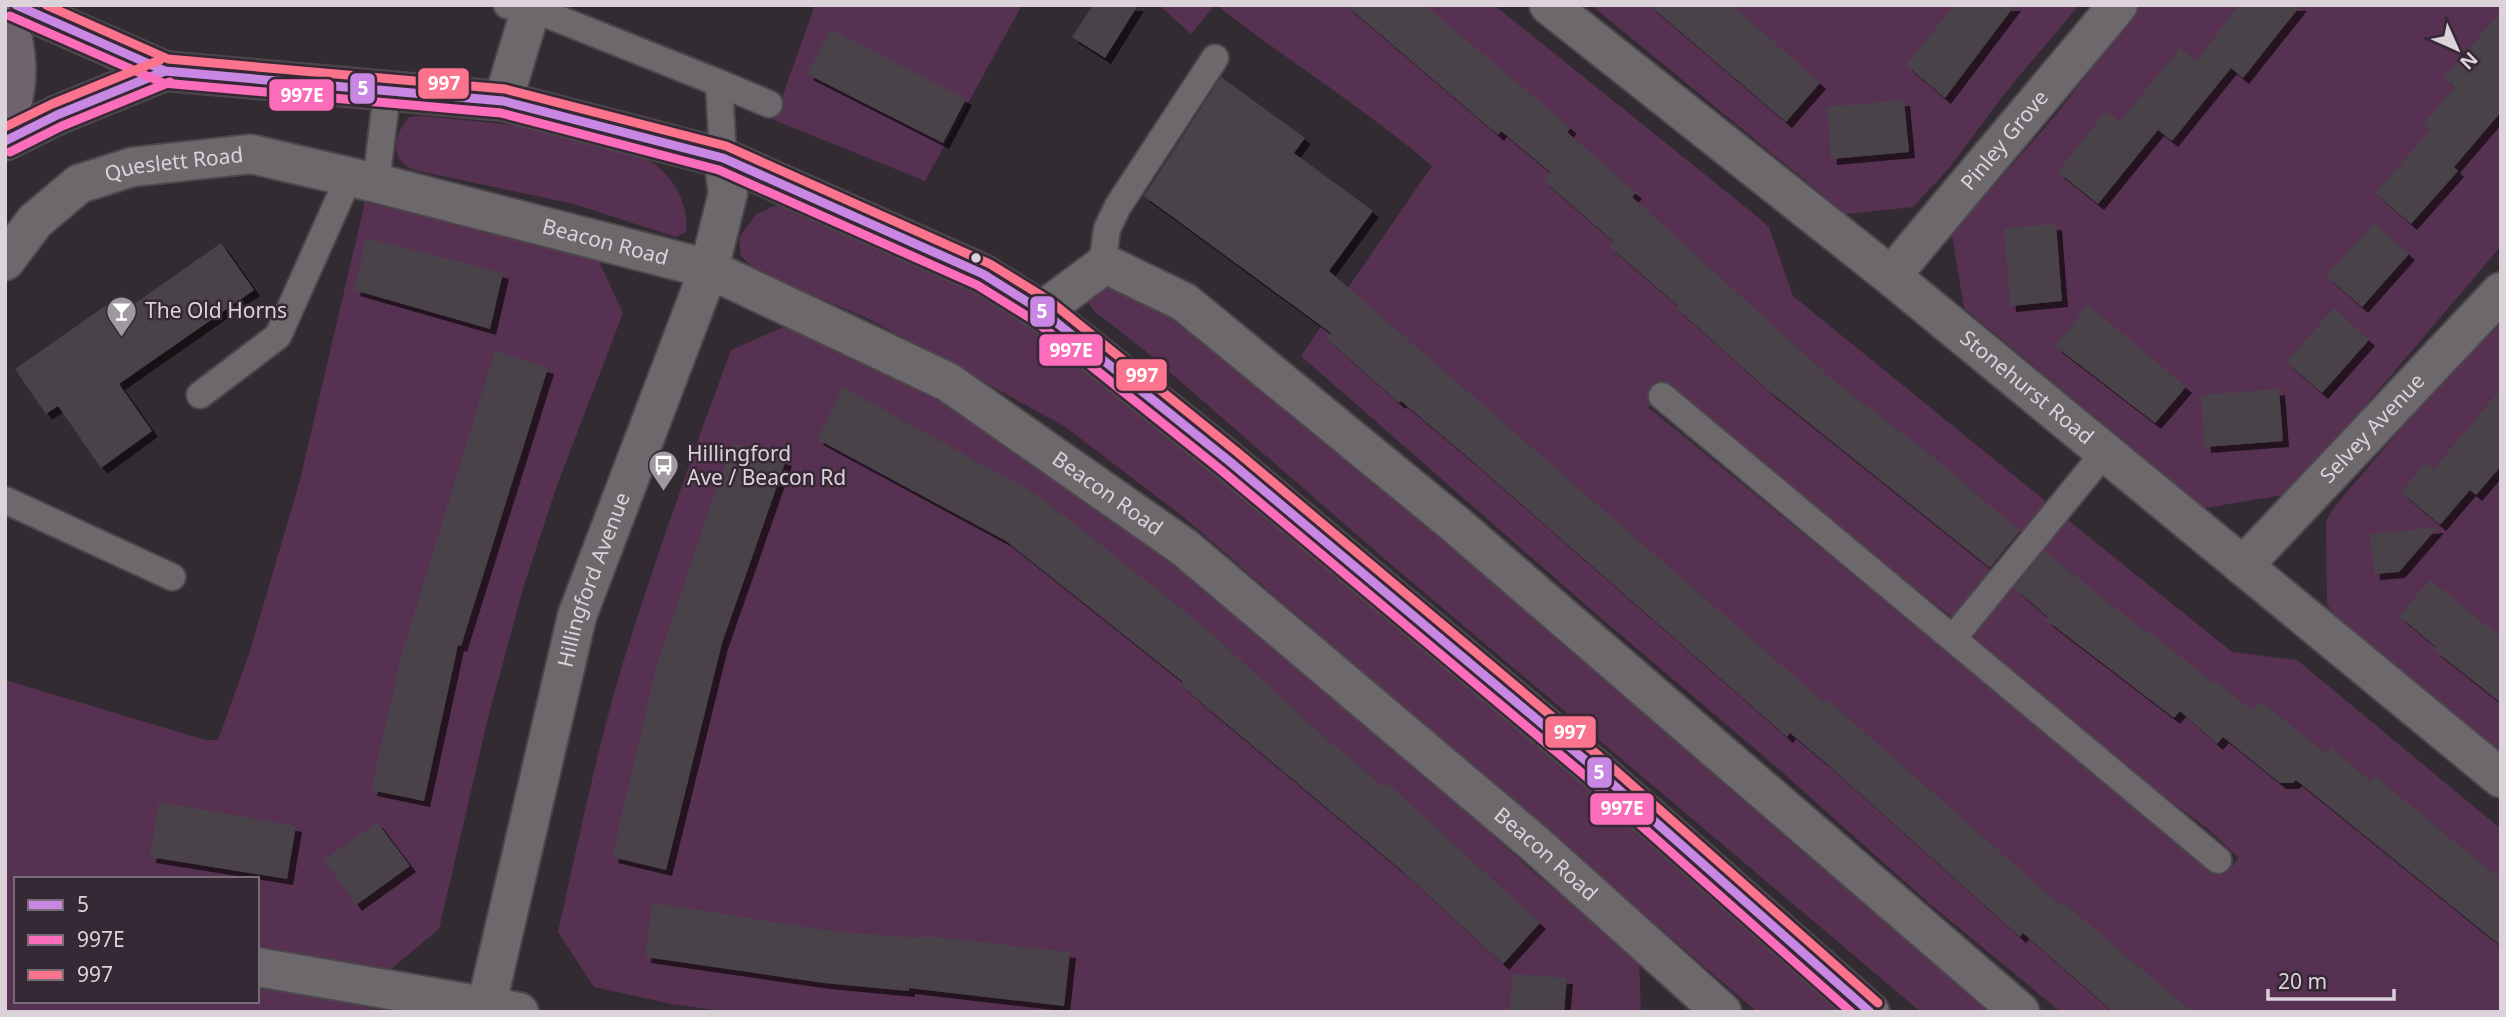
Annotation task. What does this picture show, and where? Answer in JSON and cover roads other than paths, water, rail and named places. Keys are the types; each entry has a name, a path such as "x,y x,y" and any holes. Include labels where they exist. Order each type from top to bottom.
{"highway":[{"path":"5,11 15,41 18,75 12,108 5,122"}],"street":[{"path":"15,5 165,71 503,101 723,158 983,274 1042,311 1229,461 1591,765 1870,1012"},
{"name":"Stonehurst Road","path":"1549,5 1891,276 2501,778"},
{"name":"Pinley Grove","path":"1891,276 2118,5"},
{"path":"503,101 524,6"},
{"path":"5,141 57,115 165,71"},
{"name":"Queslett Road","path":"5,261 35,221 79,184 132,167 251,154 362,180"},
{"name":"Hillingford Avenue","path":"496,1010 577,616 709,269 729,192 723,158"},
{"name":"Beacon Road","path":"362,180 709,269 948,382 1185,548 1534,843 1717,1010"},
{"path":"1042,311 1105,264 1184,302 1455,524 2020,1012"},
{"name":"Selvey Avenue","path":"2243,566 2501,292"},
{"path":"259,967 496,1010"}],"lane":[{"path":"524,6 769,104"},
{"path":"1102,266 1107,229 1118,206 1215,58"},
{"path":"719,83 723,158"},
{"path":"200,395 278,336 362,180 387,92"},
{"path":"1662,396 2218,860"},
{"path":"1954,637 2105,453"},
{"path":"5,500 172,577"}],"place":[{"name":"The Old Horns","path":"122,338"},
{"name":"Hillingford Ave / Beacon Rd","path":"664,493"}]}
